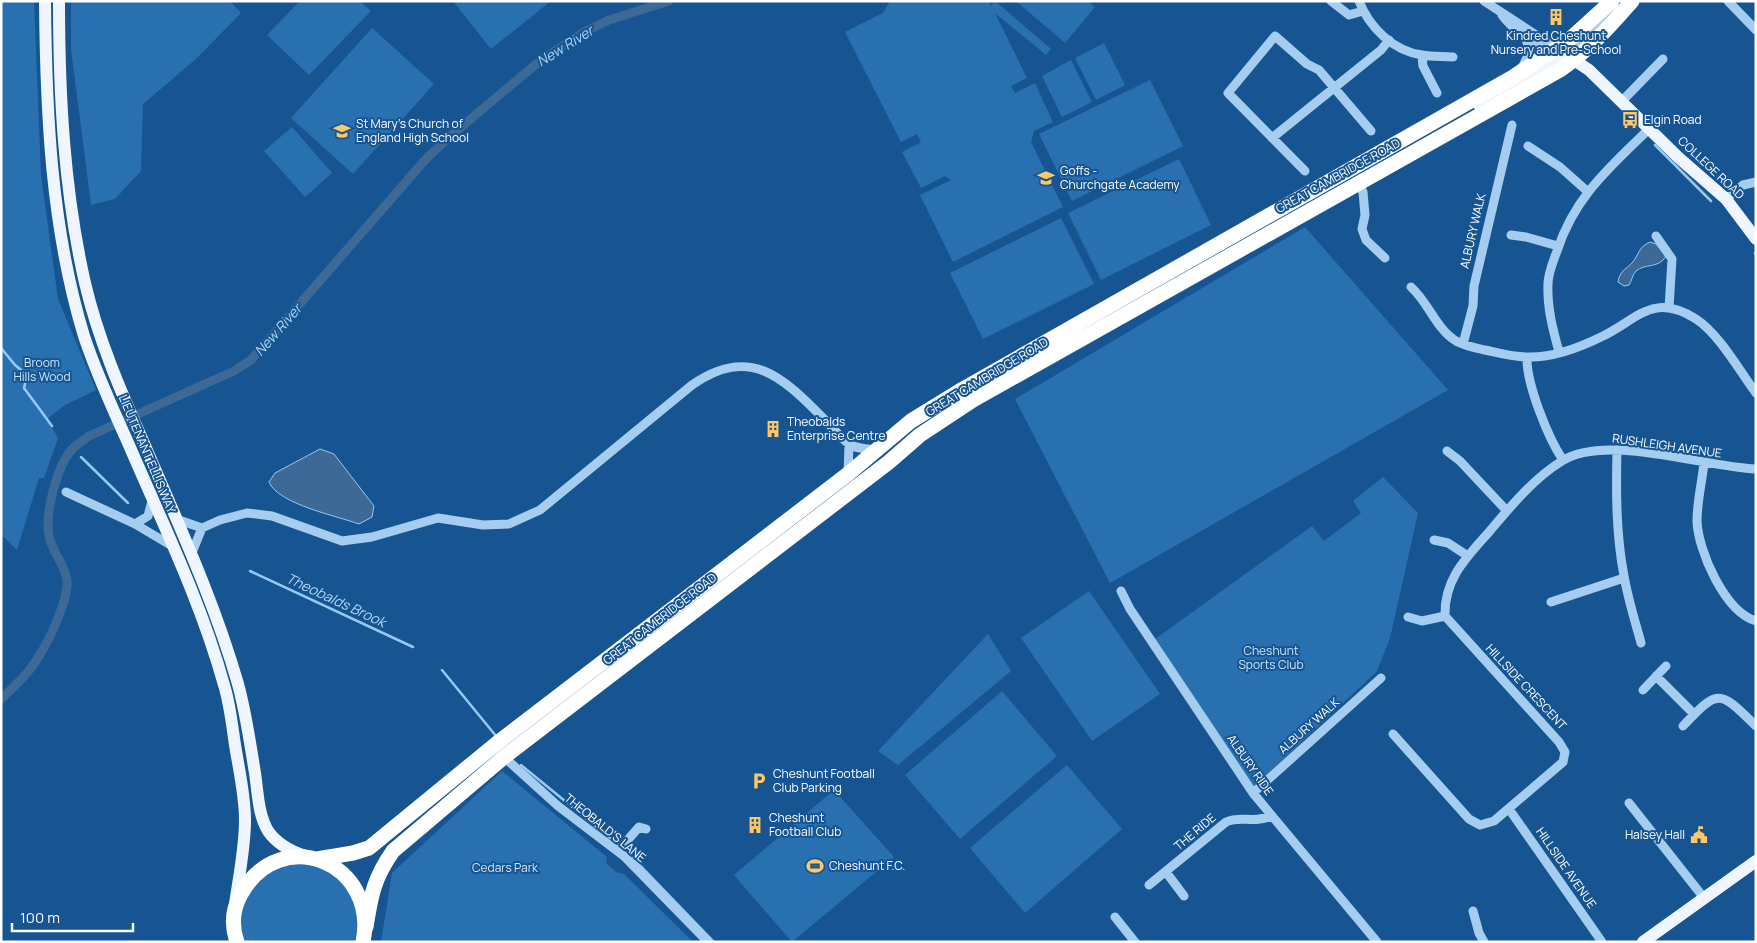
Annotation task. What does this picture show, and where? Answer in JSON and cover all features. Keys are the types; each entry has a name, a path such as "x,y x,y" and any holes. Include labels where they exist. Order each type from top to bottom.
{"highway":[{"name":"GREAT CAMBRIDGE ROAD","path":"233,938 234,911 247,884 256,874 270,864 283,859 353,853 369,848 496,744 879,450 911,422 963,388 1444,118 1513,77 1562,57 1592,20 1612,1"},
{"name":"GREAT CAMBRIDGE ROAD","path":"365,934 373,886 380,870 393,851 504,757 933,426 981,396 1358,183 1562,57 1601,36 1632,1"},
{"path":"312,858 338,870 355,886 365,911 365,934"}],"main road":[{"name":"LIEUTENANT ELLIS WAY","path":"45,1 45,55 53,185 62,243 85,338 112,409 199,611 225,687 242,784 244,838 234,911"},
{"name":"LIEUTENANT ELLIS WAY","path":"58,1 59,53 68,186 78,249 96,324 126,404 176,518 219,625 241,695 262,820 277,842 291,852 312,858"},
{"name":"COLLEGE ROAD","path":"1562,57 1587,76 1598,79 1622,101 1679,158 1726,199 1756,239"},
{"path":"1444,118 1474,107 1562,57"},
{"path":"1648,940 1704,898 1755,864"}],"street":[{"path":"1331,1 1349,14 1363,11"},
{"path":"1359,1 1363,11 1376,29 1402,49 1422,56 1453,57"},
{"name":"COLLEGE ROAD","path":"1484,1 1502,14 1513,19 1562,57"},
{"path":"1562,57 1624,1"},
{"path":"1728,1 1756,30"},
{"name":"COLLEGE ROAD","path":"1502,14 1509,25 1562,57"},
{"path":"1306,171 1228,93 1275,36 1307,64 1319,70 1371,131"},
{"path":"1513,77 1529,56 1530,47 1525,36"},
{"path":"1272,138 1381,50 1389,40"},
{"path":"1422,56 1423,66 1437,93"},
{"path":"1622,101 1663,59"},
{"name":"ALBURY WALK","path":"1463,344 1473,306 1474,286 1512,125"},
{"path":"1559,352 1550,314 1548,285 1549,274 1558,246 1573,212 1587,191 1650,128"},
{"path":"1528,146 1560,167 1587,191"},
{"path":"1726,199 1744,185 1756,182"},
{"path":"1358,183 1363,192 1365,215 1362,229 1366,240 1385,258"},
{"path":"1511,235 1558,246"},
{"path":"1656,236 1672,259 1669,308"},
{"path":"1410,287 1426,302 1443,330 1463,344 1527,357 1559,352 1605,336 1642,312 1655,308 1669,308 1691,316 1704,326 1756,393"},
{"path":"1527,357 1529,378 1553,445 1562,460"},
{"path":"191,555 202,528 220,520 247,513 272,516 342,541 372,538 438,518 483,525 509,524 540,510 692,385 720,370 737,366 762,370 774,375 791,386 849,445 879,450"},
{"path":"848,474 849,445"},
{"path":"1617,450 1617,528 1624,578 1641,643"},
{"name":"RUSHLEIGH AVENUE","path":"1445,616 1445,600 1448,587 1468,556 1507,511 1562,460 1591,451 1617,450 1756,469"},
{"path":"1447,451 1460,461 1507,511"},
{"path":"1704,463 1697,519 1702,549 1714,576 1731,602 1748,618 1756,621"},
{"path":"66,492 135,524 172,546"},
{"path":"135,524 148,516 152,501"},
{"path":"176,518 202,528"},
{"path":"1434,540 1448,543 1468,556"},
{"path":"1551,602 1624,578"},
{"name":"ALBURY RIDE","path":"1121,591 1130,609 1253,793 1376,942"},
{"path":"1408,617 1422,621 1445,616"},
{"name":"HILLSIDE CRESCENT","path":"1393,734 1472,822 1480,825 1490,823 1508,809 1560,766 1564,759 1564,748 1445,616"},
{"path":"1643,690 1666,666"},
{"path":"1656,676 1694,714"},
{"name":"ALBURY WALK","path":"1253,793 1381,678"},
{"path":"1683,726 1712,698 1724,698 1756,726"},
{"name":"THEOBALD'S LANE","path":"504,757 558,806 621,848 708,942"},
{"path":"1629,803 1704,898"},
{"name":"HILLSIDE AVENUE","path":"1508,809 1602,942"},
{"name":"THE RIDE","path":"1149,885 1226,822 1238,818 1255,822 1272,816"},
{"path":"621,848 639,826 646,829"},
{"path":"1166,872 1184,896"},
{"path":"1473,912 1479,933 1484,942"},
{"path":"1115,917 1135,942"}],"green space":[{"name":"Broom Hills Wood","path":"1,1 34,1 41,175 58,299 96,390 65,405 47,419 58,438 44,478 39,478 17,550 1,534"},
{"path":"71,1 230,1 241,13 197,58 143,104 141,171 115,199 91,205 71,49"},
{"path":"300,1 360,1 371,11 309,75 267,35"},
{"path":"453,1 551,1 491,49"},
{"path":"890,1 989,1 991,6 995,1 1051,49 1046,55 995,13 1027,78 1011,86 1015,93 1035,83 1053,122 1034,131 1031,142 1063,207 953,262 920,195 951,180 945,176 921,188 902,152 921,142 917,134 901,142 845,32 883,13"},
{"path":"1016,1 1088,1 1095,7 1065,43"},
{"path":"372,28 434,84 353,174 291,118"},
{"path":"1104,43 1125,85 1096,100 1075,58"},
{"path":"1071,60 1092,102 1062,117 1042,76"},
{"path":"1150,80 1183,146 1072,201 1039,134"},
{"path":"292,127 332,173 305,197 264,151"},
{"path":"1179,159 1211,225 1101,280 1068,213"},
{"path":"1061,218 1094,284 983,339 950,273"},
{"path":"1305,227 1448,390 1110,583 1015,399"},
{"name":"Cheshunt Sports Club","path":"1383,477 1418,513 1390,638 1377,671 1254,787 1155,639 1312,526 1324,541 1361,513 1353,501"},
{"path":"1089,591 1160,694 1092,741 1021,638"},
{"path":"988,634 1011,671 898,765 878,751"},
{"path":"1002,691 1057,756 960,839 905,775"},
{"path":"1067,765 1122,829 1025,913 970,848"},
{"name":"Cedars Park","path":"502,771 607,857 606,863 616,872 624,874 693,942 381,942 392,873"},
{"name":"Cheshunt F.C.","path":"834,790 894,857 792,942 734,875"},
{"path":"289,863 316,865 339,877 357,905 357,942 241,942 240,908 258,878"}],"shaded area":[{"path":"1650,242 1656,244 1666,256 1663,260 1660,263 1636,271 1629,285 1624,286 1618,282 1621,273 1632,263 1643,246"},
{"path":"320,449 334,454 374,506 372,517 359,524 323,513 284,497 269,482 275,473"}],"waterway":[{"name":"New River","path":"1,699 22,679 35,662 52,632 64,602 67,586 66,574 50,540 48,518 57,478 62,465 74,447 89,436 234,371 251,360 425,160 448,138 541,60 586,31 609,20 669,1"},
{"path":"1655,145 1711,201"},
{"name":"Theobalds Brook","path":"1,348 15,365 27,375 24,388 52,426"},
{"name":"Theobalds Brook","path":"81,457 128,503"},
{"name":"Theobalds Brook","path":"250,571 413,647"},
{"name":"Theobalds Brook","path":"442,670 496,736"},
{"name":"Theobalds Brook","path":"521,765 610,838"},
{"name":"Theobalds Brook","path":"633,858 714,942"}],"place":[{"name":"Kindred Cheshunt Nursery and Pre-School","path":"1556,17"},
{"name":"Elgin Road","path":"1630,120"},
{"name":"St Mary's Church of England High School","path":"342,131"},
{"name":"Goffs - Churchgate Academy","path":"1046,178"},
{"name":"Theobalds Enterprise Centre","path":"773,429"},
{"name":"Cheshunt Football Club Parking","path":"759,781"},
{"name":"Cheshunt Football Club","path":"755,825"},
{"name":"Halsey Hall","path":"1699,835"},
{"name":"Cheshunt F.C.","path":"815,866"}]}
